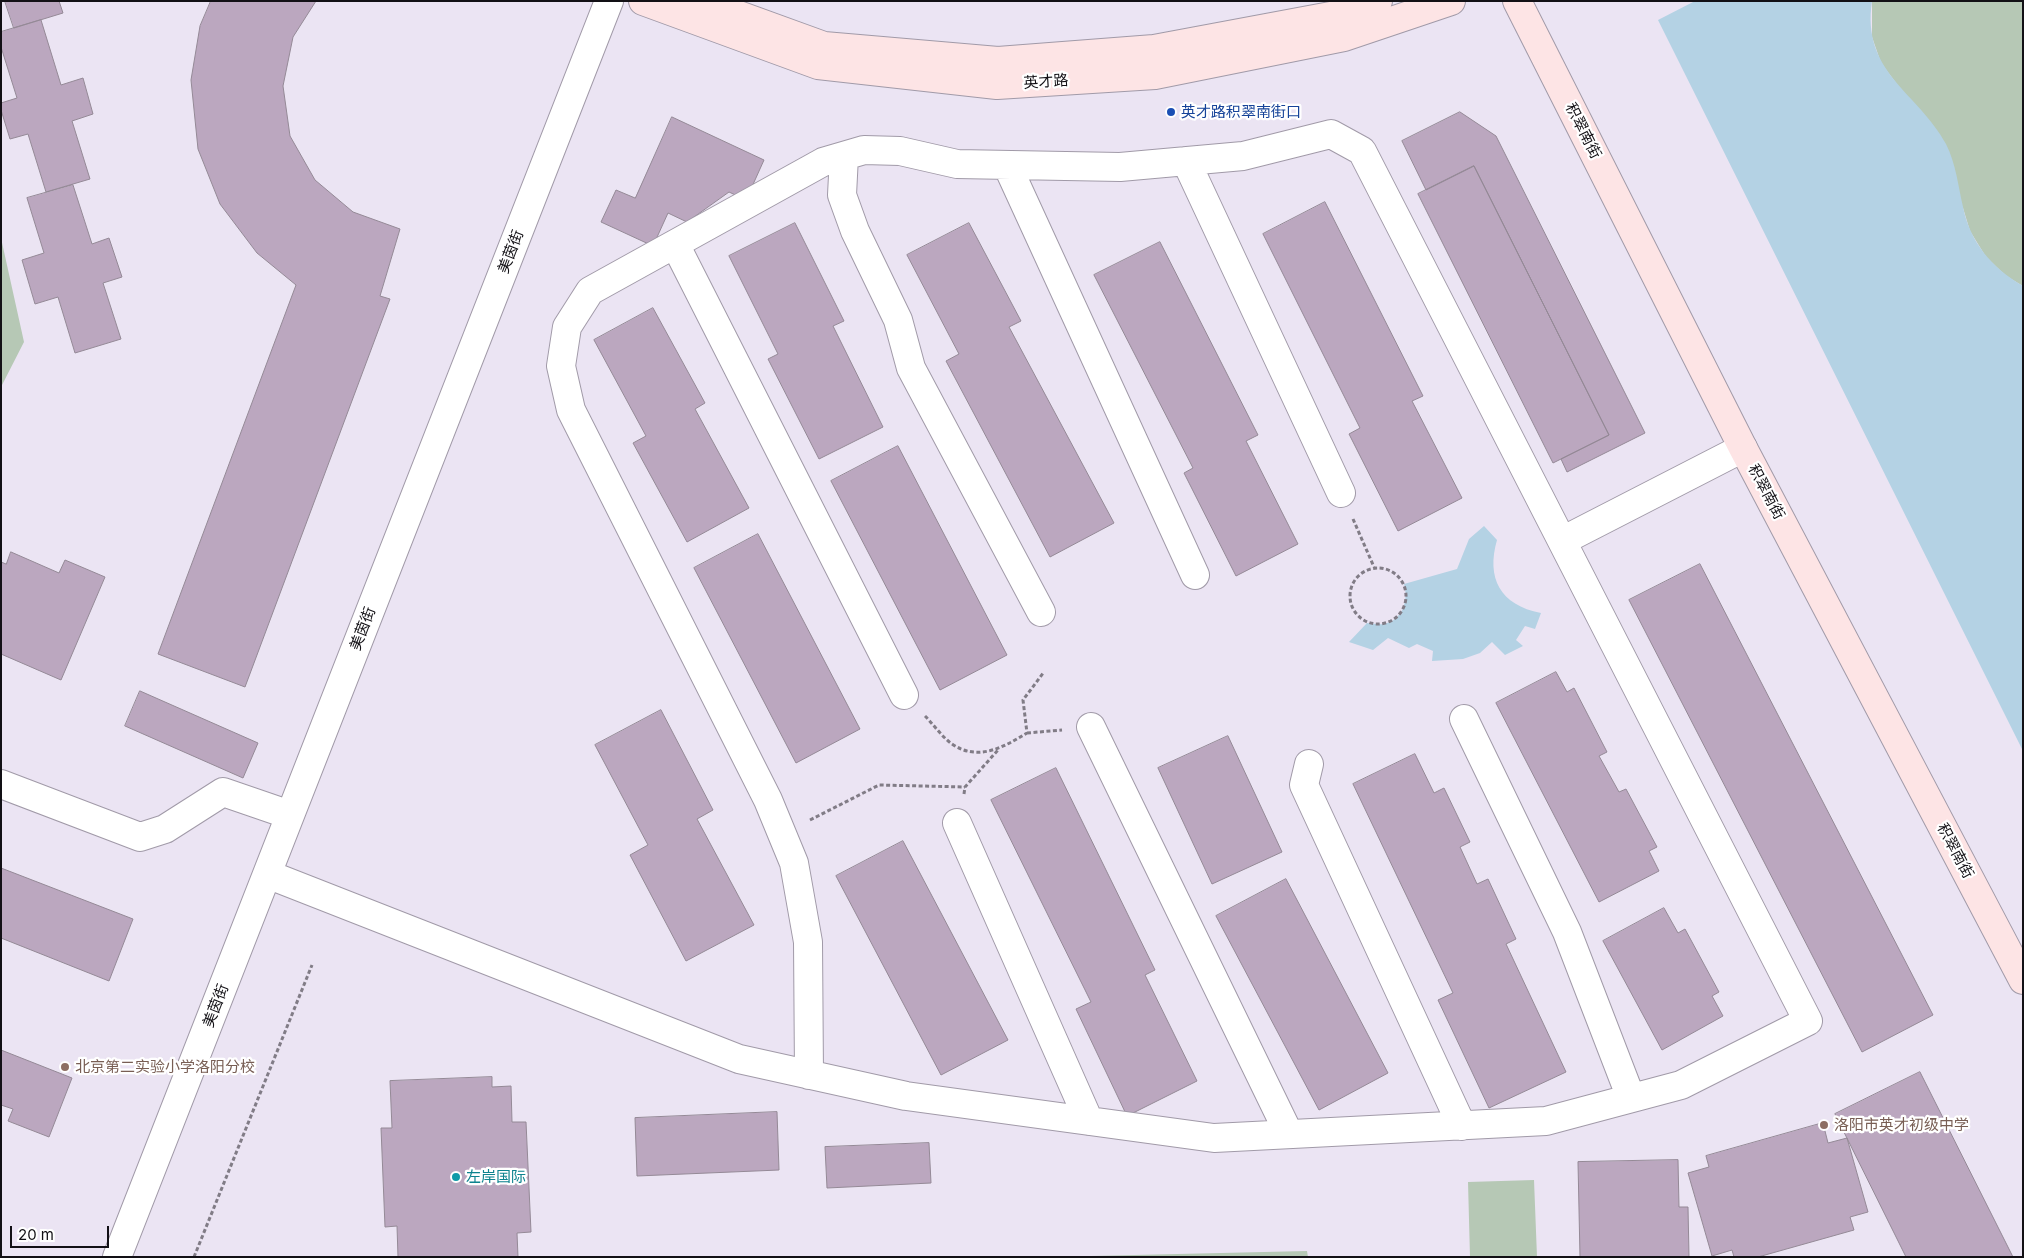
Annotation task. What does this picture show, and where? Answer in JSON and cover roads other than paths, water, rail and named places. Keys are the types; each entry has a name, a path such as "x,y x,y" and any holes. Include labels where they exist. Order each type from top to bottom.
{"main road":[{"name":"英才路","path":"643,1 818,65 997,85 1154,75 1344,37 1451,1"},
{"name":"英才路","path":"700,1 824,46 998,61 1154,49 1336,15 1378,1"},
{"name":"积翠南街","path":"1517,1 1743,448 2023,980"}],"street":[{"name":"美茵街","path":"117,1257 609,1"},
{"path":"267,874 739,1059 906,1096 1214,1138 1546,1121 1682,1085 1808,1021 1362,151 1331,134 1243,156 1120,167 957,164 900,151 864,150 823,162 590,291 567,327 560,366 571,410 768,800 794,863 808,942 809,1074"},
{"path":"844,156 842,195 855,231 898,320 911,368 1040,612"},
{"path":"1186,161 1341,493"},
{"path":"1007,165 1195,575"},
{"path":"675,244 904,695"},
{"path":"1562,541 1743,448"},
{"path":"1464,719 1567,932 1631,1098"},
{"path":"1091,727 1289,1134"},
{"path":"1309,764 1304,784 1462,1126"},
{"path":"1,784 140,836 164,829 223,792 290,815"},
{"path":"957,823 1089,1121"}],"water":[{"path":"1695,1 1872,1 1871,26 1875,46 1883,64 1894,80 1934,126 1946,144 1954,167 1966,220 1971,232 1992,262 2023,286 2023,751 1658,20"},
{"path":"1484,526 1497,540 1493,566 1495,578 1500,588 1515,604 1541,613 1535,629 1525,626 1516,640 1523,646 1505,655 1492,642 1480,653 1463,659 1432,661 1433,651 1417,644 1409,648 1388,638 1373,650 1349,642 1367,623 1383,624 1390,622 1399,615 1406,597 1404,584 1457,569 1469,539"}],"place":[{"name":"英才路积翠南街口","path":"1171,112"},
{"name":"北京第二实验小学洛阳分校","path":"65,1067"},
{"name":"洛阳市英才初级中学","path":"1824,1125"},
{"name":"左岸国际","path":"456,1177"}]}
